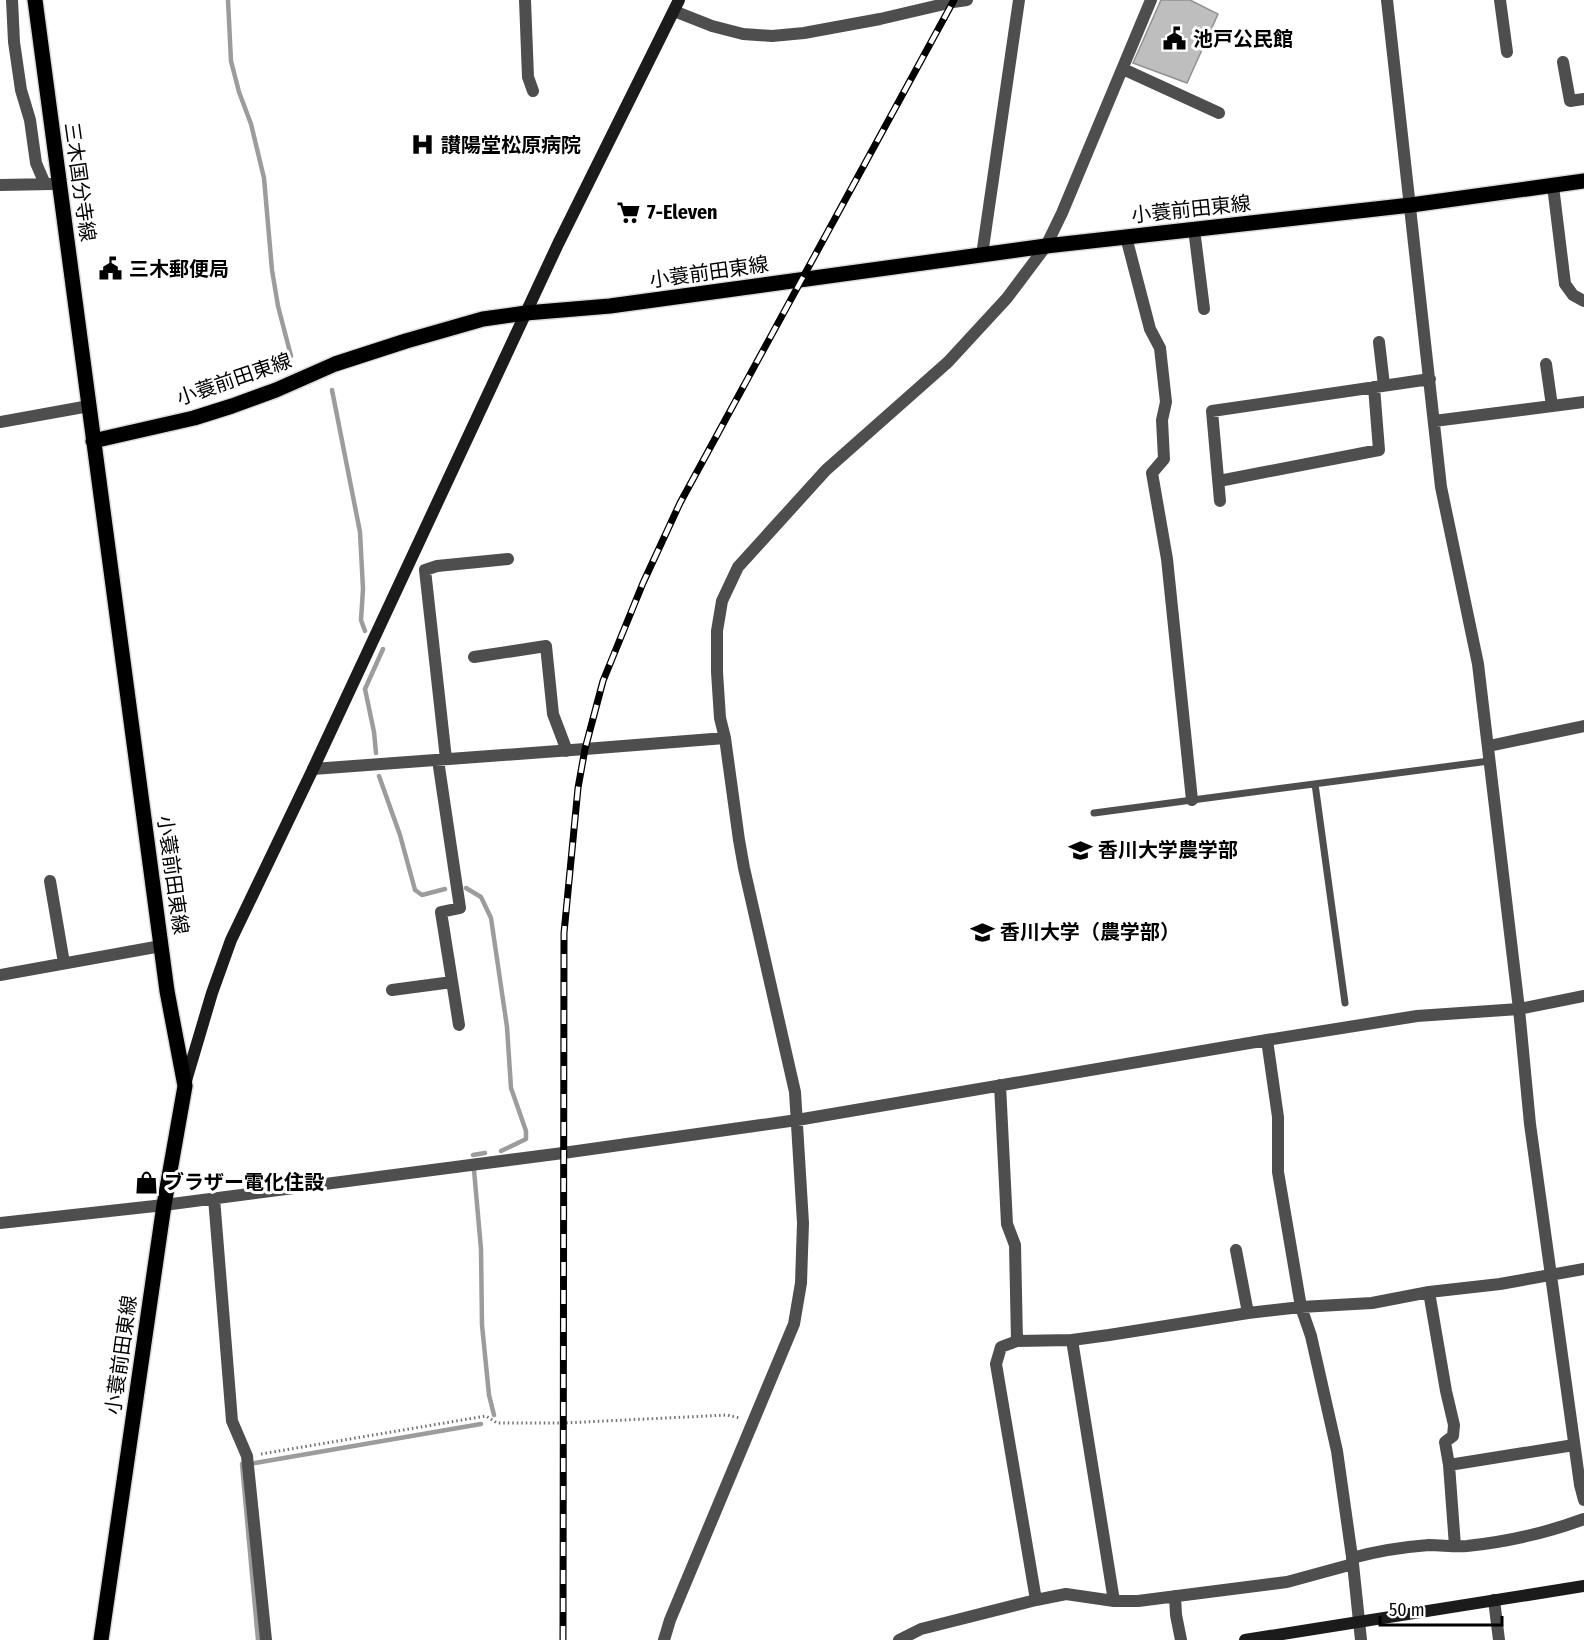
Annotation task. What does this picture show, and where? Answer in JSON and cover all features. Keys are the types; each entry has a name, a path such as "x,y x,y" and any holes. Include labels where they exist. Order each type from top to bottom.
{"main road":[{"name":"三木国分寺線","path":"34,0 52,184 93,441"},
{"name":"小蓑前田東線","path":"101,1640 164,1205 185,1086 161,946 93,441 194,418 276,390 335,364 406,340 483,319 610,306 1047,246 1411,205 1584,181"}],"street":[{"path":"12,0 14,42 21,90 30,120 36,163 52,184"},
{"path":"525,0 528,77 533,91"},
{"path":"185,1086 212,993 231,940 558,244 676,6 712,26 744,34 772,36 815,31 968,0"},
{"path":"982,255 1019,0"},
{"path":"664,1640 670,1620 794,1324 801,1283 803,1223 793,1082 739,840 725,738 720,718 717,631 722,601 738,567 826,470 948,362 1007,298 1047,246 1151,0"},
{"path":"1387,0 1441,487 1478,664 1519,1009 1530,1125 1574,1445 1584,1500"},
{"path":"1500,0 1507,52"},
{"path":"1563,62 1570,101 1584,99"},
{"path":"1123,69 1219,112"},
{"path":"0,185 52,184"},
{"path":"1553,186 1565,284 1573,295 1584,301"},
{"path":"1194,230 1204,309"},
{"path":"1126,237 1150,329 1160,348 1166,402 1162,420 1164,459 1152,473 1167,559 1192,800"},
{"path":"1219,481 1379,450 1379,342"},
{"path":"1546,364 1552,406"},
{"path":"1220,501 1212,411 1430,379"},
{"path":"1434,421 1584,402"},
{"path":"0,422 89,406"},
{"path":"409,565 425,570 437,566 508,559"},
{"path":"425,570 442,760 460,908 441,912 459,1025"},
{"path":"474,657 546,646 553,714 567,751"},
{"path":"1489,746 1584,726"},
{"path":"313,769 725,738"},
{"path":"50,881 64,963"},
{"path":"0,975 161,946"},
{"path":"392,990 452,982"},
{"path":"0,1223 164,1205 797,1120 1417,1016 1519,1009 1584,996"},
{"path":"1267,1040 1278,1117 1278,1172 1301,1307 1311,1336 1337,1451 1360,1640"},
{"path":"1000,1085 1006,1224 1015,1245 1017,1341"},
{"path":"214,1198 232,1420 247,1456 266,1640"},
{"path":"1236,1250 1248,1312"},
{"path":"1036,1600 996,1364 1001,1347 1017,1341 1072,1340 1248,1312 1372,1303 1429,1292 1500,1284 1584,1269"},
{"path":"1429,1292 1454,1425 1453,1436 1445,1442 1455,1546"},
{"path":"1072,1340 1114,1601"},
{"path":"1449,1465 1574,1445"},
{"path":"899,1640 921,1629 1066,1594 1114,1601 1138,1600 1287,1582 1376,1551 1429,1545 1463,1546 1506,1541 1584,1519"},
{"path":"1245,1640 1584,1586"},
{"path":"1175,1596 1181,1640"},
{"path":"1494,1600 1499,1640"}],"lane":[{"path":"1094,813 1489,761"},
{"path":"1315,784 1345,1003"}],"path":[{"path":"247,1456 486,1416 497,1424 727,1415 753,1422"}],"building":[{"name":"池戸公民館","path":"1161,0 1190,0 1218,14 1187,83 1133,63"}],"waterway":[{"path":"228,0 231,61 251,124 264,178 272,270 278,306 291,356"},
{"path":"332,390 360,532 363,589 361,620 365,631"},
{"path":"376,753 365,689 383,649"},
{"path":"379,776 400,835 415,890 422,895 445,889"},
{"path":"466,888 481,897 491,918 507,1027 511,1088 526,1131 526,1139 501,1151"},
{"path":"473,1155 485,1153"},
{"path":"474,1170 481,1249 482,1325 489,1395 494,1415"},
{"path":"255,1463 481,1424"},
{"path":"242,1464 258,1640"}],"railway":[{"path":"563,1640 564,933 578,788 585,749 603,681 643,583 680,503 954,0"}],"place":[{"name":"池戸公民館","path":"1175,39"},
{"name":"讃陽堂松原病院","path":"423,145"},
{"name":"7-Eleven","path":"629,212"},
{"name":"三木郵便局","path":"111,269"},
{"name":"香川大学農学部","path":"1080,850"},
{"name":"香川大学（農学部）","path":"982,932"},
{"name":"ブラザー電化住設","path":"146,1182"}]}
